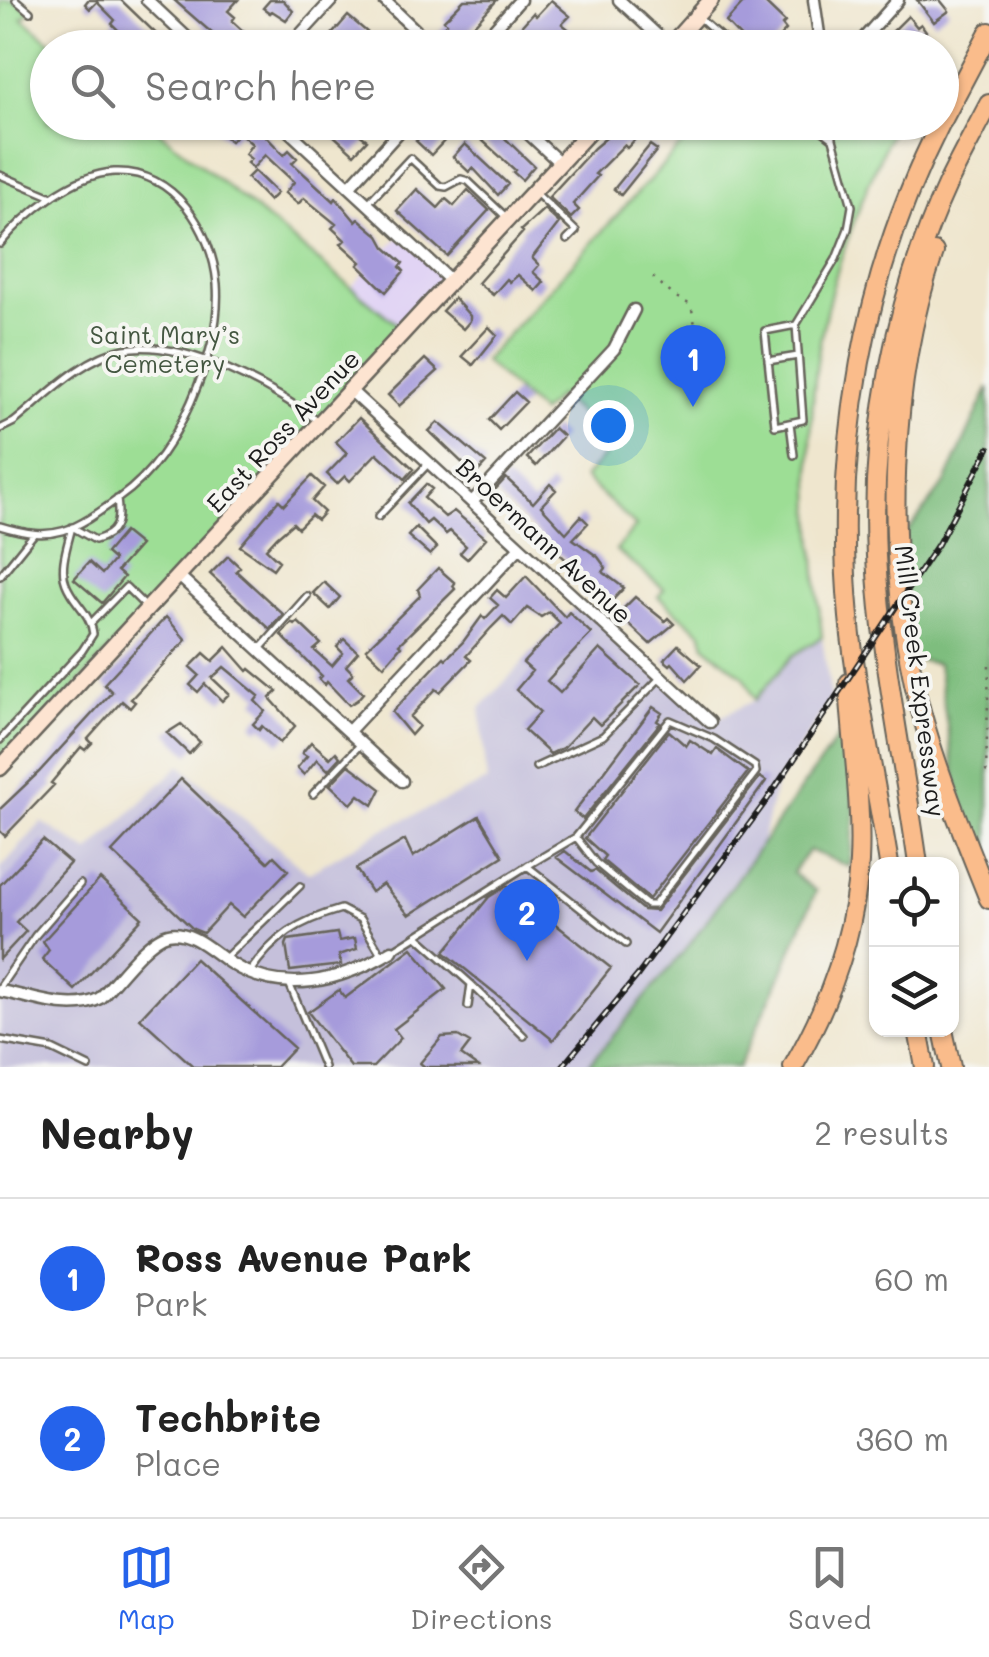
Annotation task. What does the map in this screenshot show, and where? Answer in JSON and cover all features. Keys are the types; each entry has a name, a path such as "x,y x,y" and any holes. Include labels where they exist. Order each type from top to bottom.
{"highway":[{"path":"959,88 989,32"},
{"name":"Mill Creek Expressway","path":"917,857 879,598 875,518 878,464 890,371 909,288 934,216 989,104"},
{"path":"889,857 854,659 844,531 850,416 865,332 887,250 932,140"},
{"path":"966,149 958,187 928,271 912,348 897,448 896,528 916,693 989,899"},
{"path":"793,1067 824,1008 850,932 859,860 849,681 854,659"},
{"path":"919,1037 925,1067"},
{"path":"944,1037 950,1067"}],"street":[{"path":"148,0 179,30"},
{"path":"304,30 332,0"},
{"path":"384,0 415,30"},
{"path":"493,30 520,0"},
{"path":"619,0 650,30"},
{"path":"684,30 711,0"},
{"path":"814,0 818,30"},
{"path":"871,30 898,0"},
{"path":"299,140 451,281"},
{"path":"349,186 391,140"},
{"path":"536,140 560,162"},
{"name":"East Ross Avenue","path":"0,768 581,140"},
{"path":"472,502 614,349 634,310"},
{"name":"Broermann Avenue","path":"350,390 710,722"},
{"path":"349,731 520,547"},
{"path":"178,576 402,781"},
{"path":"0,989 76,1005 91,1004 155,941 172,934 196,940 248,974 269,981 333,978 387,954"}],"lane":[{"path":"16,0 30,12"},
{"path":"697,16 713,30"},
{"path":"796,326 765,331 774,426 802,420 796,326 836,259 848,229 852,206 834,140"},
{"path":"368,204 410,158 440,186 461,179 468,182 508,219"},
{"path":"0,244 22,218 52,198 112,172 143,176 168,188 192,211 209,247 217,284 214,338 179,430 166,452 117,500 93,517 53,535 0,526"},
{"path":"0,176 52,198"},
{"path":"534,190 576,231 567,240"},
{"path":"0,429 93,362 123,350 158,348 206,362 290,401 320,423"},
{"path":"768,361 798,356"},
{"path":"790,423 794,455"},
{"path":"378,517 429,463"},
{"path":"72,526 95,540 106,537 120,518 117,500"},
{"path":"0,740 93,634 92,622 66,584 63,568 72,526"},
{"path":"0,576 34,534"},
{"path":"92,622 126,587 148,608"},
{"path":"259,650 307,596"},
{"path":"536,767 603,736 662,677"},
{"path":"248,974 263,952 292,928 309,918 341,909 360,920 387,954 417,936 576,837 670,720 714,739 755,766 756,772 654,905 646,905 596,864 576,837"},
{"path":"313,794 362,743"},
{"path":"527,866 626,944"},
{"path":"0,989 35,936 80,884"},
{"path":"224,959 300,886"},
{"path":"417,936 524,1036"},
{"path":"289,982 324,1067"},
{"path":"468,1006 471,984"},
{"path":"0,1040 52,1049 88,1067"}],"path":[{"path":"653,277 690,304 698,339"},
{"path":"989,665 989,774"}],"shaded area":[{"path":"401,235 451,281 405,331 351,287"},
{"path":"579,603 710,722 755,700 792,655 822,637 831,699 776,784 762,842 690,944 587,1067 0,1067 0,869 42,822 89,852 180,765 308,873 382,830 487,781 480,708"}],"green space":[{"name":"Saint Mary’s Cemetery","path":"0,0 16,0 30,12 22,18 36,30 30,30 30,140 170,140 405,331 0,768"},
{"path":"686,140 888,140 836,274 816,370 811,470 822,637 792,656 755,700 744,677 705,646 702,633 658,597 664,589 616,550 636,526 584,478 614,445 559,395 541,413 484,361"},
{"path":"989,387 989,890 962,807 938,664 901,657 892,552 945,483"},
{"path":"846,726 855,813 850,867 809,850 792,873 816,891 738,1067 587,1067 690,944"}],"building":[{"path":"88,0 121,0 152,30 118,30 112,24 115,20 97,2 90,9 85,4"},
{"path":"174,0 238,0 228,11 242,30 208,30"},
{"path":"270,0 283,0 293,11 286,20 263,8"},
{"path":"464,0 497,0 469,30 441,30 447,23 444,20"},
{"path":"551,0 570,16 562,24 570,30 518,30 533,13 536,16"},
{"path":"746,0 762,0 785,22 782,25 786,30 734,30 726,22"},
{"path":"917,0 940,0 949,11 934,22"},
{"path":"348,16 365,30 336,30"},
{"path":"908,16 925,30 894,30"},
{"path":"248,140 269,140 284,155 289,150 297,158 292,163 334,201 336,198 356,222 359,219 379,236 403,263 400,267 404,271 386,292 341,244 345,240 332,228 336,224 304,198 298,204 285,193 294,182 265,155 253,168 247,163 251,159 245,154 252,144"},
{"path":"339,140 367,140 354,154"},
{"path":"417,140 445,140 431,155"},
{"path":"482,140 507,140 534,166 522,180"},
{"path":"604,140 634,140 627,148 624,145 595,174 598,176 573,204 579,210 571,218 549,197"},
{"path":"465,144 508,184 498,195 473,168 469,172 453,157"},
{"path":"650,145 657,150 621,195 614,189"},
{"path":"254,171 277,193 269,201 247,178"},
{"path":"417,189 438,208 446,199 454,206 468,190 489,210 447,256 397,211"},
{"path":"544,209 559,223 532,258 539,265 533,272 544,282 536,291 518,275 510,282 507,279 493,295 478,283 521,230"},
{"path":"454,298 470,316 463,329 442,311"},
{"path":"489,327 497,335 473,365 462,356"},
{"path":"425,359 438,371 399,406 388,395"},
{"path":"515,392 526,402 499,430 489,420"},
{"path":"359,418 414,469 405,479 377,453 350,481 345,476 337,484 327,474 347,453 336,442"},
{"path":"438,422 486,463 475,475 429,431"},
{"path":"554,428 563,436 536,466 527,458"},
{"path":"312,476 324,487 312,501 324,512 317,520 311,515 298,528 293,523 266,549 279,561 273,569 240,546 279,500 284,505"},
{"path":"506,478 533,503 550,484 556,490 541,506 566,533 581,516 588,523 573,539 598,557 606,568 603,572 624,588 608,605 591,589 588,593 581,588 588,580 493,492"},
{"path":"426,484 432,489 424,498 445,517 454,511 486,538 467,559 460,553 466,546 431,520 426,524 408,503"},
{"path":"416,527 437,548 430,555 408,536"},
{"path":"124,532 140,545 117,571 124,577 102,603 74,579 89,562 102,574 114,560 106,553"},
{"path":"228,556 240,567 236,571 283,614 270,629 210,574"},
{"path":"438,568 455,583 455,589 399,644 384,666 366,649 420,596 418,589"},
{"path":"526,576 565,617 569,612 591,633 547,681 560,693 600,649 640,685 600,725 592,717 564,747 550,754 524,730 540,712 516,690 532,671 523,663 560,623 549,612 541,617 527,608 512,625 503,616 491,628 466,656 471,660 410,717 419,726 411,735 392,712 463,642 482,616 485,619 498,605 490,598 497,590 506,598"},
{"path":"324,582 340,597 330,609 313,593"},
{"path":"635,597 674,624 650,644 618,614"},
{"path":"166,617 186,640 131,699 135,702 130,708 122,701 88,739 92,743 85,750 81,747 51,783 54,785 5,836 0,831 0,809 112,692 104,684"},
{"path":"298,622 321,644 314,650 332,666 343,653 337,647 344,639 358,652 346,666 353,673 348,678 363,693 357,700 349,705 327,682 325,685 319,679 322,676 281,635"},
{"path":"678,645 701,665 687,680 664,660"},
{"path":"227,647 248,671 277,691 270,698 295,726 280,743 262,726 259,730 253,724 265,711 255,701 259,696 224,667 212,678 229,694 222,701 205,684 198,692 190,685 199,675 190,667 204,653 213,661"},
{"path":"653,707 662,713 657,721 660,723 583,819 574,812"},
{"path":"181,724 200,742 189,754 167,733"},
{"path":"669,731 686,746 690,740 713,755 717,749 748,772 649,899 602,860 605,856 585,838"},
{"path":"311,742 330,758 336,752 340,757 328,770 317,759 304,775 297,768 307,756 302,753"},
{"path":"349,765 381,789 373,805 359,795 351,804 330,785"},
{"path":"760,777 766,781 656,933 556,857 565,851 643,910 656,911"},
{"path":"181,779 268,862 274,856 288,870 243,917 229,905 203,933 193,929 112,852"},
{"path":"479,816 503,856 409,915 383,884 371,892 356,869 405,840 413,857"},
{"path":"43,840 70,863 16,922 26,931 0,959 0,885"},
{"path":"100,879 142,918 75,990 42,959 49,950 43,941"},
{"path":"507,886 611,968 553,1040 444,952 489,897"},
{"path":"337,933 339,941 355,938 357,949 339,955 341,965 290,971 288,940"},
{"path":"412,948 446,989 394,1029 401,1038 373,1067 351,1067 308,1012 339,990 345,998"},
{"path":"195,959 294,1048 276,1067 194,1067 140,1018"},
{"path":"458,1036 470,1043 461,1055 478,1067 425,1067 420,1063 442,1037"}],"railway":[{"path":"562,1067 638,975 767,800 938,544 989,448"}],"place":[{"name":"Ross Avenue Park","path":"693,407"},
{"name":"Techbrite","path":"527,961"}]}
